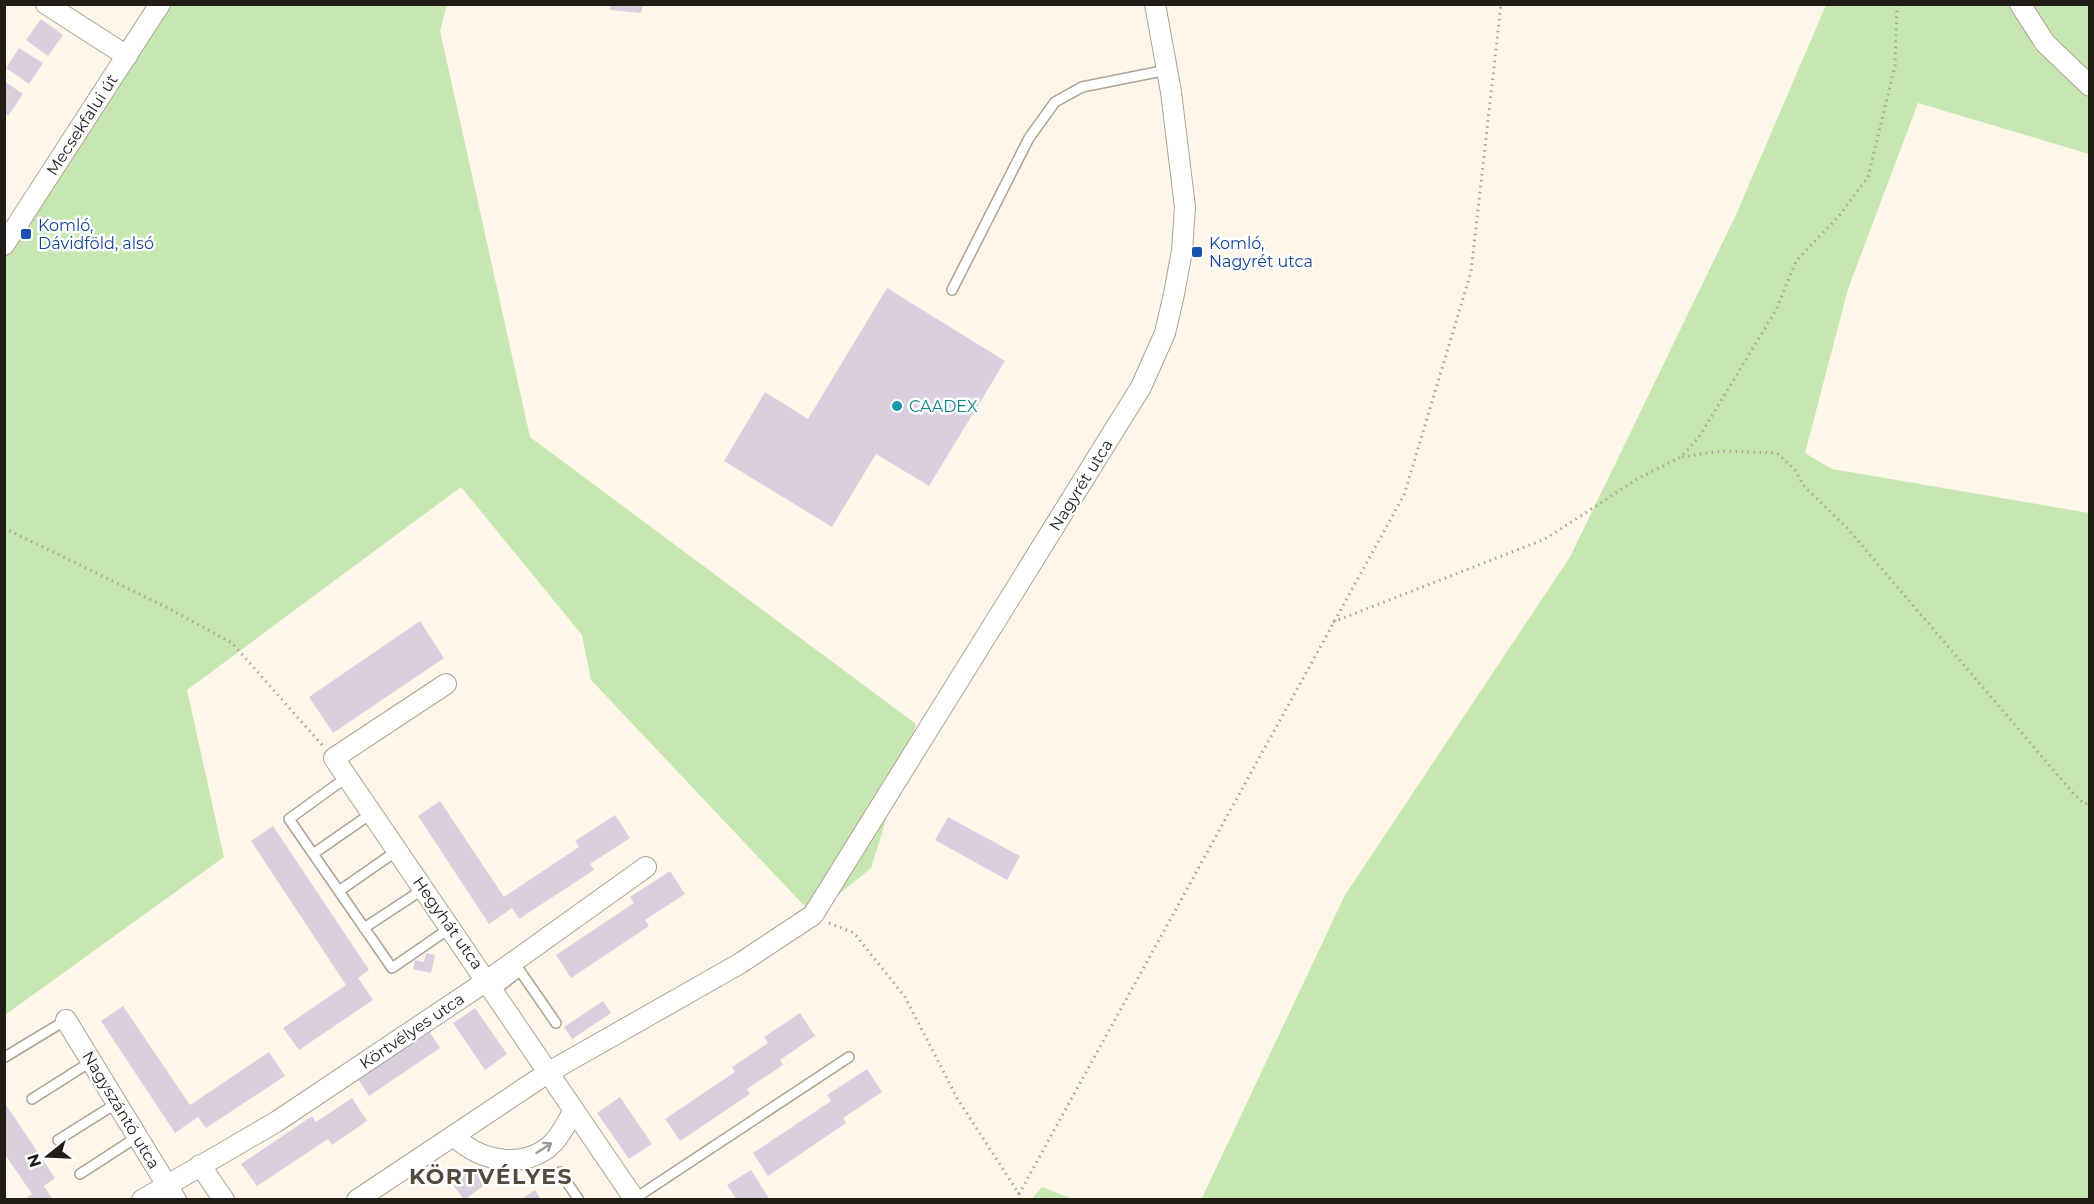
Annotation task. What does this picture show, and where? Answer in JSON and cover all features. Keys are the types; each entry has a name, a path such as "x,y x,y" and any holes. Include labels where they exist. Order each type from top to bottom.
{"street":[{"path":"46,4 126,56"},
{"name":"Mecsekfalui út","path":"4,245 160,4"},
{"name":"Nagyrét utca","path":"813,915 1141,387 1165,333 1182,251 1185,207 1167,70 1155,4"},
{"path":"2020,4 2045,43 2090,86"},
{"path":"334,758 446,684"},
{"name":"Hegyhát utca","path":"334,758 491,985 634,1199"},
{"name":"Körtvélyes utca","path":"142,1200 171,1192 200,1165 276,1122 491,985 646,867"},
{"path":"357,1200 549,1072 739,964 813,915"},
{"name":"Nagyszántó utca","path":"66,1020 171,1192"},
{"path":"454,1136 466,1147 512,1162 535,1154 553,1143 574,1110"},
{"path":"200,1165 224,1200"}],"lane":[{"path":"952,290 1029,138 1055,102 1082,87 1167,70"},
{"path":"347,777 289,819 364,928 392,968 451,927"},
{"path":"313,854 372,813"},
{"path":"339,891 398,850"},
{"path":"364,928 424,888"},
{"path":"491,985 520,971 556,1023"},
{"path":"5,1057 66,1020"},
{"path":"634,1199 849,1057"},
{"path":"32,1099 92,1061"},
{"path":"58,1140 117,1103"},
{"path":"80,1174 137,1137"},
{"path":"560,1172 579,1200"}],"path":[{"path":"1015,1200 1331,623 1404,495 1471,272 1502,4"},
{"path":"1681,457 1699,437 1776,310 1796,261 1838,217 1868,177 1895,66 1897,4"},
{"path":"1331,623 1545,539 1639,478 1681,457 1721,451 1777,453 1796,471 1803,485 1847,528 1949,650 2090,810"},
{"path":"4,528 168,608 232,643 334,758"},
{"path":"813,915 838,928 854,933 905,997 957,1098 1019,1194"}],"green space":[{"path":"160,5 447,5 440,31 530,437 916,724 871,868 813,915 591,680 582,635 461,487 187,690 224,857 5,1015 4,245"},
{"path":"1826,5 2021,5 2032,19 2035,5 2089,5 2089,154 1918,103 1848,289 1805,453 1832,469 2089,513 2089,1199 1201,1200 1345,895 1570,557 1735,217"},
{"path":"1042,1187 1072,1199 1032,1199"}],"building":[{"path":"610,4 643,4 641,13 610,10"},
{"path":"41,19 63,35 48,56 26,40"},
{"path":"19,48 43,63 29,84 6,68"},
{"path":"4,81 23,94 8,116 4,113"},
{"name":"CAADEX","path":"887,288 1005,361 929,486 876,454 832,527 724,461 765,392 808,419"},
{"path":"420,621 444,658 333,733 309,697"},
{"path":"440,801 504,897 579,847 575,841 615,815 630,838 590,864 594,870 519,919 512,908 489,924 418,816"},
{"path":"948,817 1020,856 1007,880 935,840"},
{"path":"273,826 369,970 358,978 373,1000 299,1050 283,1028 346,985 251,841"},
{"path":"670,871 685,894 645,920 649,926 571,978 556,955 634,903 630,897"},
{"path":"426,953 435,955 431,973 413,969 415,960 424,962"},
{"path":"603,1001 611,1013 572,1039 564,1027"},
{"path":"123,1006 190,1105 269,1052 285,1076 206,1128 198,1117 175,1133 101,1021"},
{"path":"475,1008 507,1054 485,1070 453,1023"},
{"path":"800,1013 815,1036 780,1060 783,1065 747,1089 750,1094 680,1141 665,1119 735,1072 732,1067 768,1043 764,1037"},
{"path":"425,1025 440,1048 369,1096 354,1073"},
{"path":"867,1069 882,1092 843,1118 846,1123 768,1176 753,1153 831,1101 827,1095"},
{"path":"620,1097 652,1144 629,1159 597,1113"},
{"path":"352,1098 367,1121 332,1145 328,1139 257,1186 241,1164 312,1116 316,1122"},
{"path":"4,1102 55,1178 44,1186 53,1200 23,1200 32,1194 4,1153"},
{"path":"472,1165 486,1184 464,1200 451,1182"},
{"path":"751,1170 770,1200 737,1200 727,1185"},
{"path":"535,1190 541,1200 520,1200"}],"place":[{"name":"Komló, Dávidföld, alsó","path":"26,234"},
{"name":"Komló, Nagyrét utca","path":"1197,252"},
{"name":"CAADEX","path":"897,406"}],"district":[{"name":"KÖRTVÉLYES","path":"491,1176"}]}
